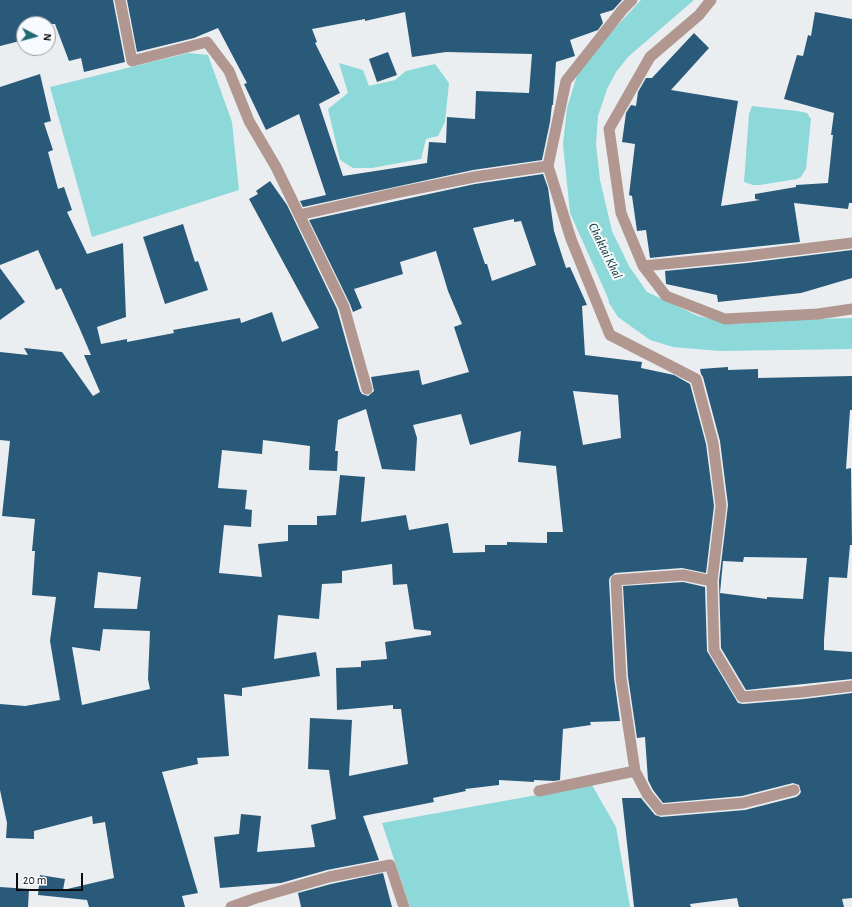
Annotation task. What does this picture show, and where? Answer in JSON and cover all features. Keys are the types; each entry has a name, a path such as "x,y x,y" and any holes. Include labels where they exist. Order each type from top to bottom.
{"street":[{"path":"120,0 132,61 207,42 230,72 249,121 276,167 344,307 367,389"},
{"path":"632,0 623,9 566,81 548,166 571,239 610,335 696,379 714,443 722,506 712,581 714,650 742,697 852,686"},
{"path":"711,0 699,15 650,57 609,129 621,213 643,266 666,296 725,319 818,314 852,309"},
{"path":"300,215 474,177 548,166"},
{"path":"643,266 746,256 852,243"},
{"path":"712,581 683,575 616,580 620,678 635,771 647,794 660,810 743,803 794,790"},
{"path":"539,791 635,771"},
{"path":"231,907 256,898 329,877 390,865 404,907"}],"water":[{"name":"Chaktai Khal","path":"641,0 694,0 628,57 616,72 607,89 598,116 596,144 600,180 612,231 629,266 647,292 698,316 735,324 782,320 852,318 852,349 720,351 673,347 650,340 618,317 609,303 570,213 563,144 567,108 578,72 601,43"},
{"path":"188,53 208,55 232,122 239,190 92,237 50,87"},
{"path":"339,63 363,70 369,86 395,80 406,71 435,64 449,83 445,122 438,136 426,139 421,159 372,168 353,168 340,160 328,109 348,93"},
{"path":"752,106 807,113 811,119 806,169 801,177 760,185 753,185 744,182 749,114"},
{"path":"592,785 616,827 630,907 410,907 382,823"}],"building":[{"path":"0,0 113,0 125,62 84,72 81,58 69,61 56,27 56,16 16,16 16,42 0,46"},
{"path":"127,0 622,0 613,10 600,14 603,23 598,30 570,40 575,56 556,62 553,105 542,160 473,170 303,207 300,201 326,195 299,114 266,130 244,84 247,83 218,28 194,38 137,52","holes":["405,12 412,57 446,52 532,54 529,93 476,91 475,119 447,117 446,143 429,142 427,163 343,176 319,104 340,93 315,43 317,42 312,29 365,19 365,21"]},
{"path":"815,12 852,19 852,203 849,203 848,209 794,203 800,242 650,258 646,230 637,231 632,196 629,195 635,144 622,142 626,113 631,105 636,106 638,92 646,78 652,78 694,33 709,48 671,90 738,101 721,206 760,200 755,199 755,194 796,187 796,185 828,183 834,113 784,99 797,55 803,56 808,35 811,36"},
{"path":"388,52 397,75 377,82 369,59"},
{"path":"40,74 51,121 44,123 53,150 48,152 58,189 64,187 72,210 67,212 87,254 123,243 126,317 97,327 101,344 127,339 127,342 174,333 173,330 240,318 241,323 272,312 282,342 319,328 249,199 258,194 256,191 270,181 287,205 337,309 360,391 362,394 368,396 374,391 371,377 419,370 422,385 469,372 454,327 462,324 448,291 436,251 400,262 403,274 354,289 362,308 353,312 309,220 475,184 543,174 548,188 554,231 566,268 570,267 587,305 582,306 585,355 642,362 641,368 674,375 690,384 706,444 714,506 706,573 682,568 615,573 610,577 614,678 620,721 590,722 591,725 563,729 560,780 534,780 534,782 499,780 499,785 465,789 466,791 433,798 434,802 363,816 379,860 327,870 281,883 220,888 214,837 239,834 241,814 261,816 257,852 315,847 311,825 336,819 329,770 308,769 310,718 352,720 349,776 408,764 401,709 393,709 393,705 337,710 336,668 361,667 361,661 387,659 385,642 431,635 431,631 414,629 407,584 393,585 392,564 342,571 342,583 322,584 319,619 278,615 274,659 316,652 320,676 242,688 242,696 224,694 229,756 197,758 198,764 162,772 198,893 182,896 185,907 89,907 87,900 38,895 40,875 65,879 63,890 114,878 105,822 93,824 92,816 34,831 34,839 6,838 7,823 0,790 0,704 25,706 60,700 50,641 56,597 32,595 35,551 32,551 35,519 2,516 10,441 0,440 0,352 28,355 24,348 62,352 93,396 100,392 84,355 91,355 79,327 61,288 56,290 38,250 0,265 0,87","holes":["514,219 514,222 521,221 536,265 492,281 473,228","573,391 618,395 621,438 583,445","366,409 382,469 415,471 417,438 413,425 461,414 470,445 521,431 518,462 556,466 563,532 547,532 547,543 507,542 507,545 485,545 485,552 453,553 448,523 409,530 406,515 361,522 365,477 340,475 336,515 317,516 317,525 288,525 288,541 258,544 262,577 219,573 224,525 251,527 252,510 245,509 247,490 218,488 222,450 262,454 263,440 310,446 309,470 337,471 338,451 335,451 338,420","98,572 141,577 137,609 94,608","103,629 150,631 148,679 150,689 82,705 72,647 100,651"]},
{"path":"183,224 195,262 198,261 208,290 165,304 143,237"},
{"path":"852,250 852,278 801,293 718,302 717,295 666,284 665,271 747,263"},
{"path":"0,268 25,302 0,320"},
{"path":"728,367 728,370 758,369 758,378 852,376 852,410 850,410 846,469 851,468 852,545 850,545 847,578 829,577 824,650 852,652 852,679 746,690 721,648 719,581 728,505 720,441 700,369","holes":["744,557 807,558 803,599 767,597 767,599 720,593 723,561 743,562"]},
{"path":"683,582 705,587 707,651 738,703 743,704 804,699 852,693 852,898 842,899 844,907 739,907 737,898 690,904 691,907 634,907 622,798 641,798 655,815 661,817 745,810 796,797 801,792 799,785 793,783 742,796 663,803 653,790 648,780 645,737 637,738 628,677 623,586"},
{"path":"383,873 392,907 301,907 298,893 331,884"},
{"path":"0,887 29,889 28,907 0,907"}]}
